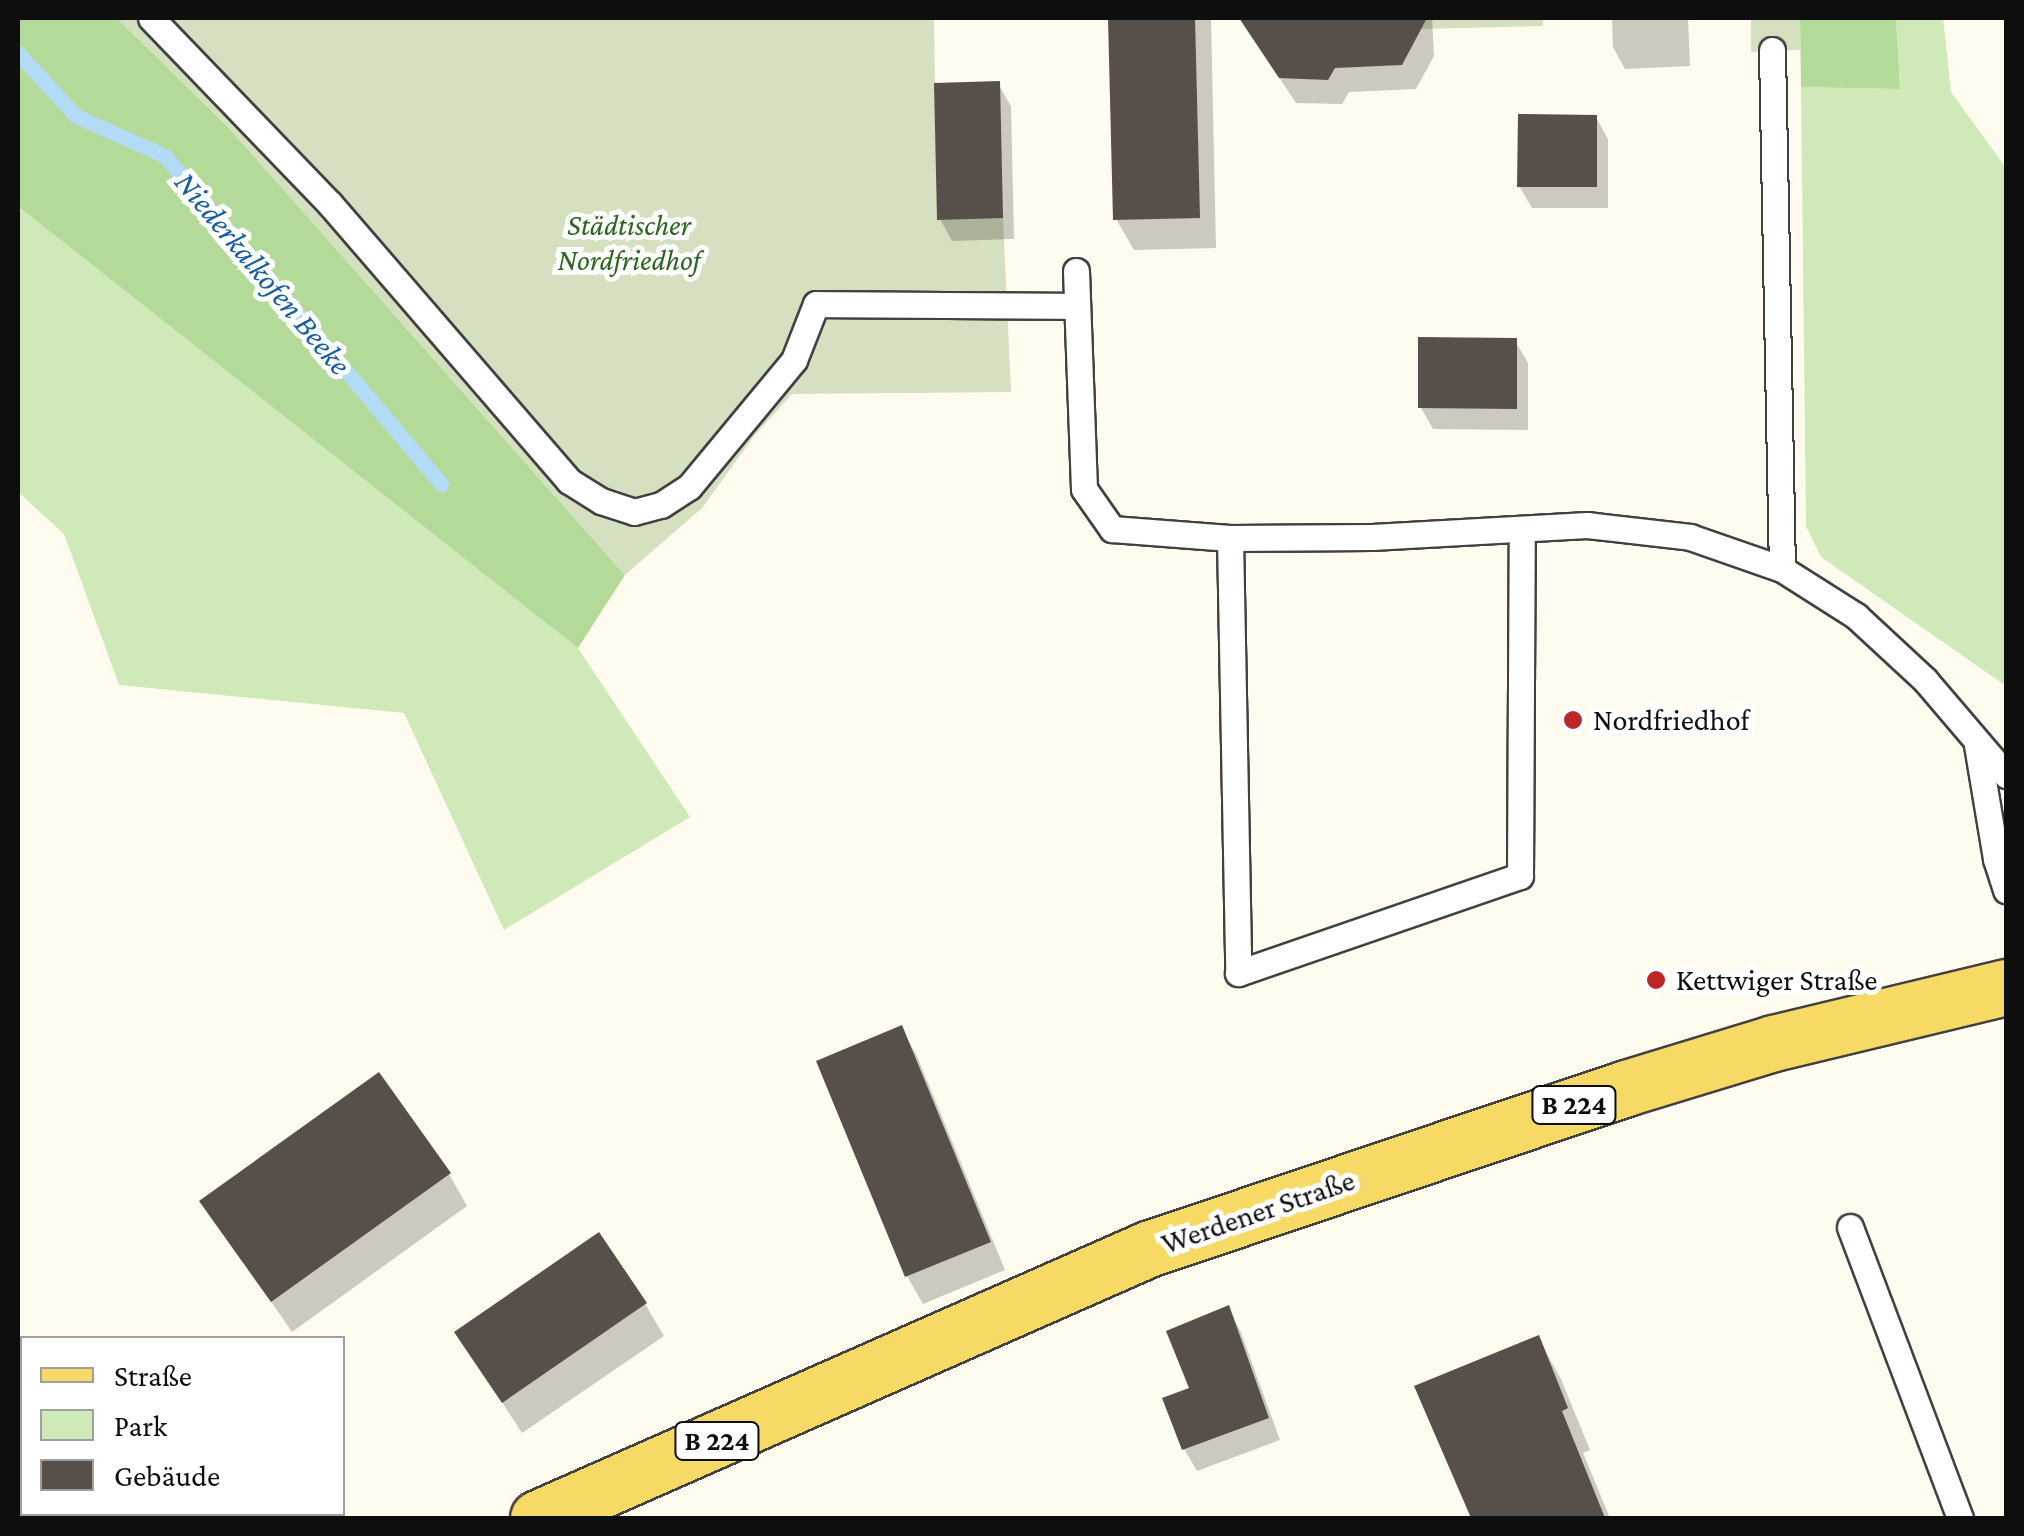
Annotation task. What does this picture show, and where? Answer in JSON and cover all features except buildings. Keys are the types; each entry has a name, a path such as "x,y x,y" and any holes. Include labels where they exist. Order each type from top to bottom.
{"main road":[{"name":"Werdener Straße","path":"538,1518 1148,1249 1626,1088 1791,1038 2006,987"}],"lane":[{"path":"151,18 330,204 569,481 601,500 634,512 690,488 794,360 816,304 1077,306"},
{"path":"1772,50 1782,569"},
{"path":"1076,272 1084,489 1112,528 1230,538 1372,538 1586,526 1690,537 1782,569 1892,645 2006,776"},
{"path":"1230,538 1238,973 1520,876 1522,529"},
{"path":"1978,745 1996,859 2006,890"},
{"path":"1850,1227 1960,1518"}],"green space":[{"path":"18,18 117,18 228,127 625,575 578,648 18,206"},
{"name":"Städtischer Nordfriedhof","path":"117,18 934,18 937,219 1003,218 1011,392 792,394 755,435 702,508 625,575 228,127"},
{"path":"1420,18 1543,18 1543,26 1421,29"},
{"path":"1751,18 1800,18 1800,50 1751,52"},
{"path":"1800,18 1896,18 1900,89 1801,87"},
{"path":"1896,18 1943,18 1951,92 2006,168 2006,686 1821,557 1806,526 1801,87 1900,89"},
{"path":"18,193 578,648 690,817 504,930 404,713 119,685 64,534 18,492"}],"waterway":[{"name":"Niederkalkofen Beeke","path":"18,53 76,116 165,156 441,484"}],"place":[{"name":"Nordfriedhof","path":"1573,720"},
{"name":"Kettwiger Straße","path":"1656,980"}]}
